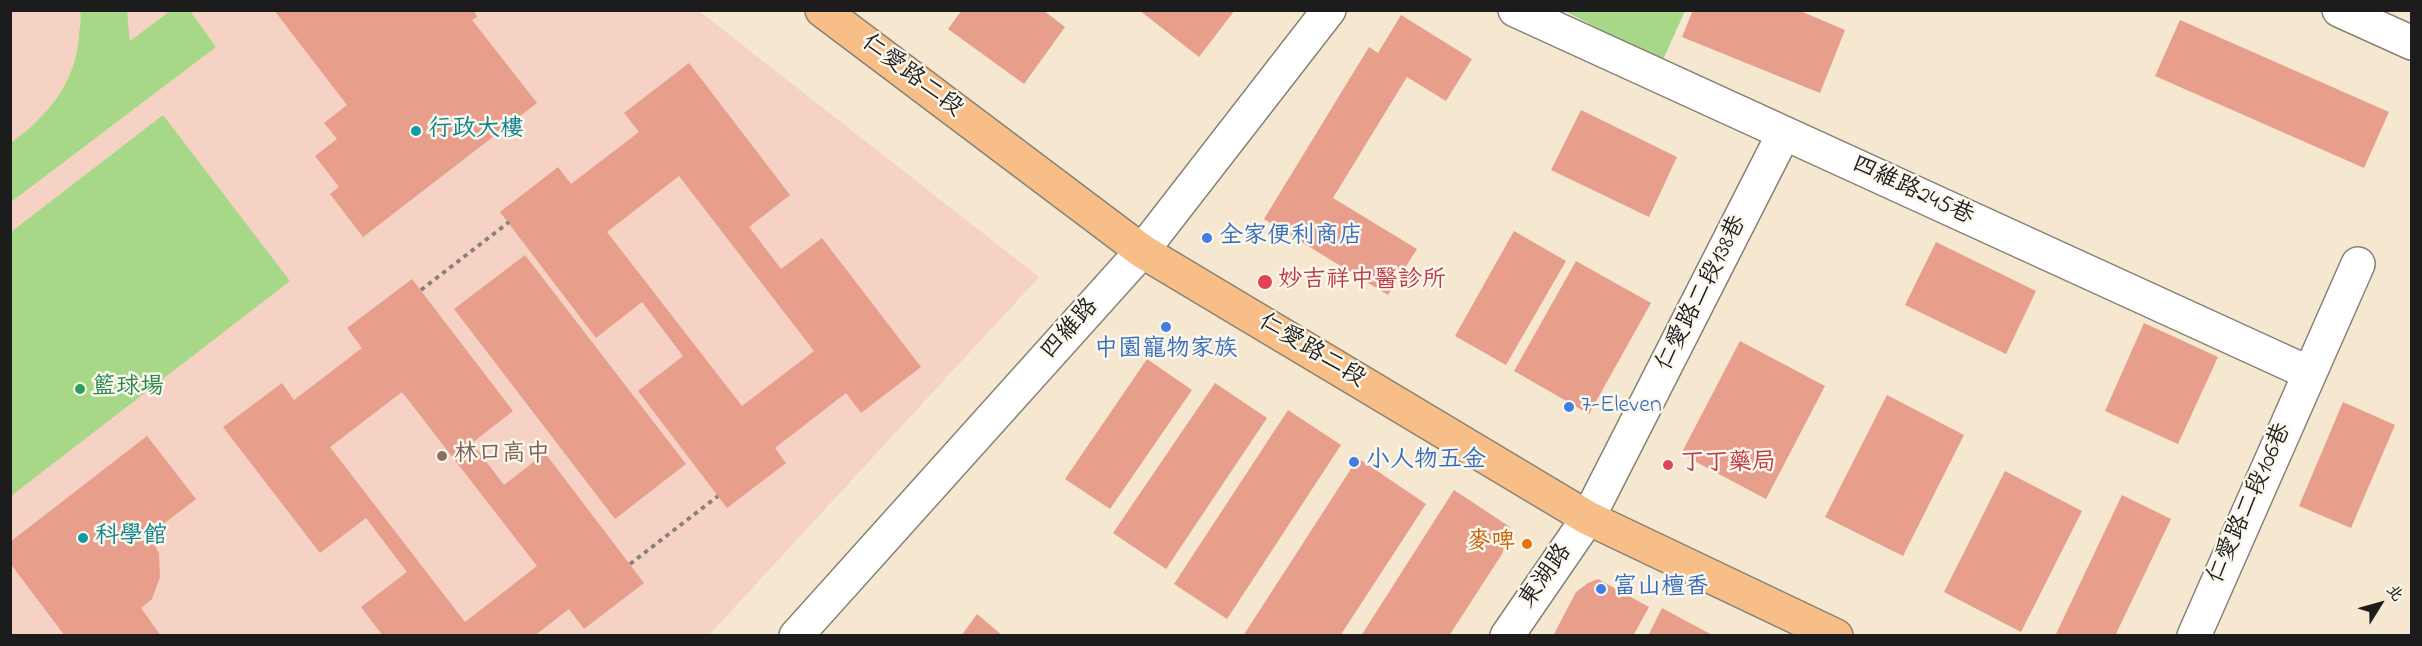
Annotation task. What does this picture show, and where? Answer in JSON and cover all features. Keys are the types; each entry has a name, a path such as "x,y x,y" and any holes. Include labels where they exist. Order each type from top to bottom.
{"main road":[{"name":"仁愛路二段","path":"822,10 1143,251 1588,518 1836,636"}],"street":[{"name":"四維路","path":"796,636 1143,251 1329,10"},
{"name":"四維路245巷","path":"1515,10 2309,373"},
{"path":"2339,10 2412,43"},
{"name":"仁愛路二段138巷","path":"1588,518 1784,133"},
{"name":"仁愛路二段106巷","path":"2194,636 2358,264"},
{"name":"東湖路","path":"1507,636 1588,518"}],"path":[{"path":"421,290 509,222"},
{"path":"630,564 718,496"}],"shaded area":[{"name":"林口高中","path":"10,11 699,11 1039,277 709,635 11,635"}],"green space":[{"path":"80,11 127,11 130,41 170,11 190,11 216,47 11,202 11,143 47,111 65,85 76,55 81,21"},
{"path":"1565,11 1685,11 1662,62"},
{"name":"籃球場","path":"163,115 290,281 11,496 11,232"}],"building":[{"name":"行政大樓","path":"274,10 474,10 477,17 472,20 537,103 363,237 330,194 339,187 315,156 337,139 324,123 347,105"},
{"path":"962,10 1043,10 1065,27 1024,84 948,29"},
{"path":"1139,10 1235,10 1199,57"},
{"path":"1693,10 1798,10 1845,30 1820,93 1682,37"},
{"path":"1401,15 1472,59 1446,101 1407,77 1333,198 1417,249 1388,295 1264,219 1369,47 1378,53"},
{"path":"2180,20 2389,112 2364,168 2155,76"},
{"path":"689,63 790,195 749,227 781,269 822,238 921,367 861,413 846,393 775,448 786,463 727,508 638,391 683,356 642,302 596,338 500,212 558,167 571,184 639,132 624,113","holes":["679,176 814,351 742,406 607,232"]},
{"path":"1581,110 1677,157 1649,217 1551,170"},
{"path":"1514,231 1566,261 1506,365 1455,336"},
{"path":"1936,242 2036,291 2006,354 1905,305"},
{"path":"525,255 686,464 615,519 454,309"},
{"path":"1576,261 1651,303 1589,414 1514,371"},
{"path":"412,279 513,411 472,443 504,485 545,453 644,583 584,629 569,609 534,636 383,636 361,607 407,572 366,518 320,553 223,427 282,383 294,400 362,348 347,328","holes":["402,392 537,566 465,622 330,447"]},
{"path":"2144,323 2218,357 2178,444 2105,411"},
{"path":"1740,341 1825,386 1766,499 1681,454"},
{"path":"1147,359 1192,390 1110,509 1065,479"},
{"path":"1215,383 1267,418 1166,569 1113,533"},
{"path":"1887,395 1964,435 1903,556 1825,517"},
{"path":"2343,402 2395,425 2351,528 2299,506"},
{"path":"1288,410 1341,445 1227,619 1174,584"},
{"name":"科學館","path":"147,436 196,499 149,535 159,553 160,577 152,599 141,608 161,636 65,636 10,563 10,542"},
{"path":"1358,458 1426,504 1340,636 1243,636"},
{"path":"2005,471 2082,511 2021,632 1944,592"},
{"path":"1454,490 1510,527 1502,554 1449,636 1361,636"},
{"path":"2122,495 2171,519 2115,636 2055,636"},
{"path":"1598,579 1649,607 1633,636 1553,636 1576,592"},
{"path":"1662,608 1714,636 1648,636"},
{"path":"977,614 1003,636 961,636"}],"place":[{"name":"行政大樓","path":"416,131"},
{"name":"全家便利商店","path":"1207,238"},
{"name":"妙吉祥中醫診所","path":"1265,282"},
{"name":"中園寵物家族","path":"1166,327"},
{"name":"籃球場","path":"80,389"},
{"name":"7-Eleven","path":"1569,407"},
{"name":"林口高中","path":"442,456"},
{"name":"小人物五金","path":"1354,462"},
{"name":"丁丁藥局","path":"1668,465"},
{"name":"科學館","path":"83,538"},
{"name":"麥啤","path":"1527,544"},
{"name":"富山檀香","path":"1601,589"}]}
